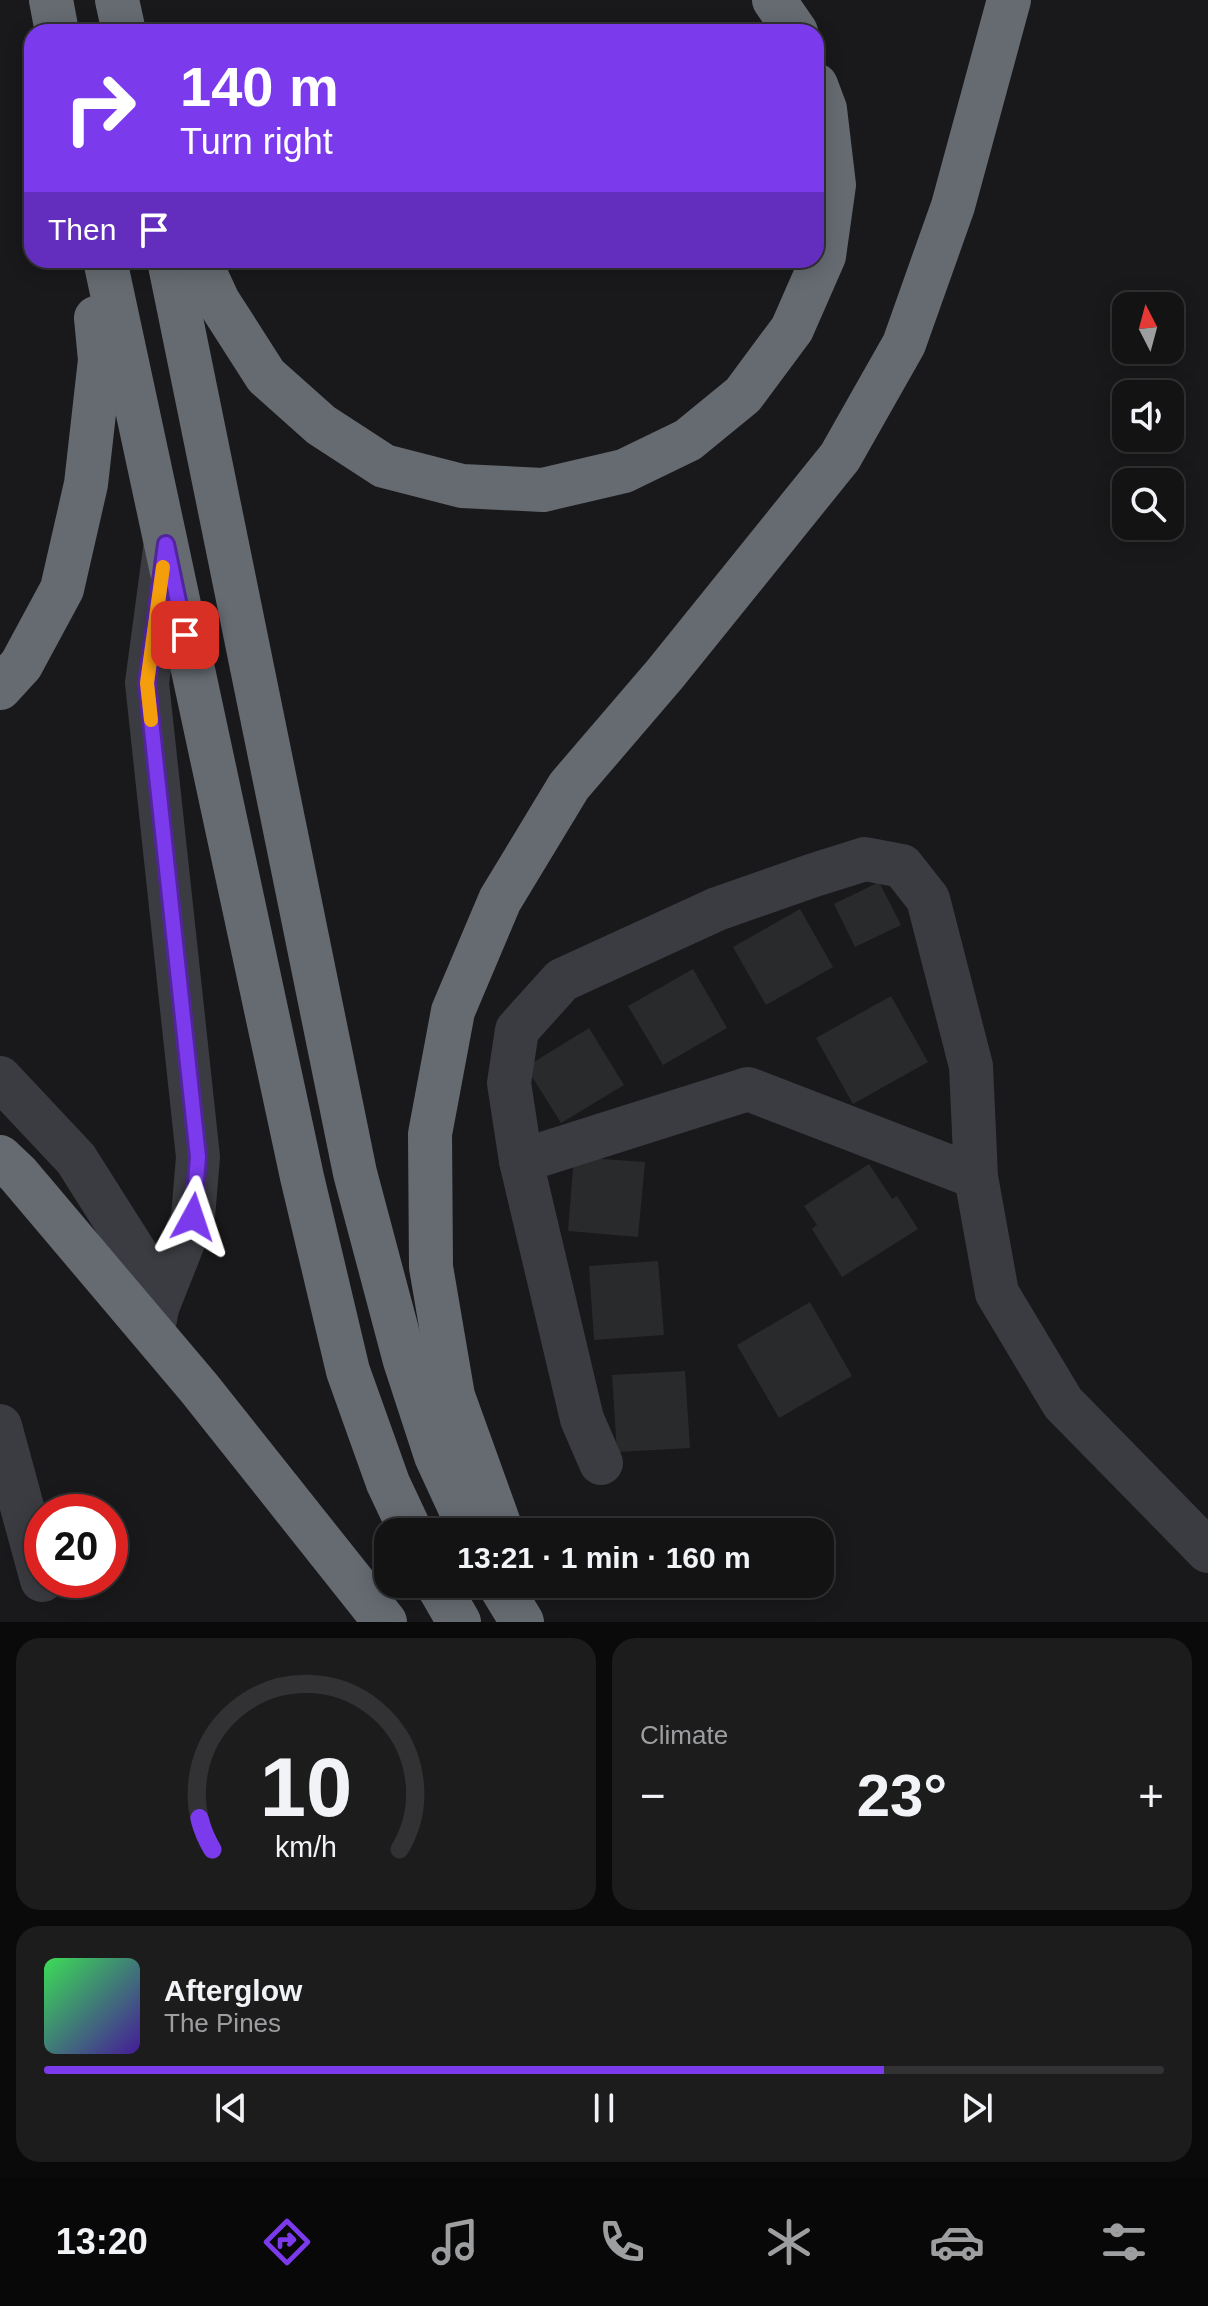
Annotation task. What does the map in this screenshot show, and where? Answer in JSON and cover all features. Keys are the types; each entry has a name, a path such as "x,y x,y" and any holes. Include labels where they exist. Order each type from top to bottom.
{"highway":[{"path":"51,0 56,24"},
{"path":"117,0 122,24"},
{"path":"774,0 790,24"},
{"path":"497,1518 453,1396 431,1267 430,1134 453,1011 500,900 569,786 665,674 840,457 904,344 953,206 1009,0"},
{"path":"824,106 834,185 824,256"},
{"path":"0,688 21,665 62,589 86,484 100,360 92,268"},
{"path":"107,268 295,1146 348,1371 388,1483 404,1518"},
{"path":"171,268 355,1173 405,1361 436,1456 465,1518"},
{"path":"203,268 218,301 266,376 321,425 384,466 462,486 543,490 624,471 688,440 743,395 792,329 819,268"},
{"path":"0,1157 155,1321 385,1622"},
{"path":"445,1598 459,1622"},
{"path":"507,1598 522,1622"},
{"path":"535,1598 548,1622"}],"street":[{"path":"155,1321 193,1217 198,1157 147,683 166,544"},
{"path":"601,1463 582,1419 521,1161 509,1083 517,1030 562,980 717,909 865,859 902,866 928,899 971,1066 976,1177 997,1293 1063,1403 1208,1551"},
{"path":"0,1078 76,1159 138,1257 155,1321"},
{"path":"521,1161 748,1089 976,1177"},
{"path":"0,1426 24,1514"}],"building":[{"path":"879,882 901,925 855,947 834,904"},
{"path":"800,909 833,967 766,1005 733,947"},
{"path":"693,969 727,1028 663,1065 628,1006"},
{"path":"891,996 928,1062 853,1104 816,1038"},
{"path":"589,1028 624,1085 561,1123 526,1067"},
{"path":"574,1157 645,1162 638,1237 568,1231"},
{"path":"869,1164 892,1199 897,1196 918,1229 842,1277 812,1229 817,1225 804,1206"},
{"path":"658,1261 664,1335 594,1340 589,1266"},
{"path":"810,1302 852,1376 779,1418 737,1345"},
{"path":"685,1371 690,1448 617,1452 612,1375"}],"slow traffic":[{"path":"151,720 147,683 163,567"}],"route":[{"path":"185,635 166,544 147,683 198,1157 193,1217"}]}
